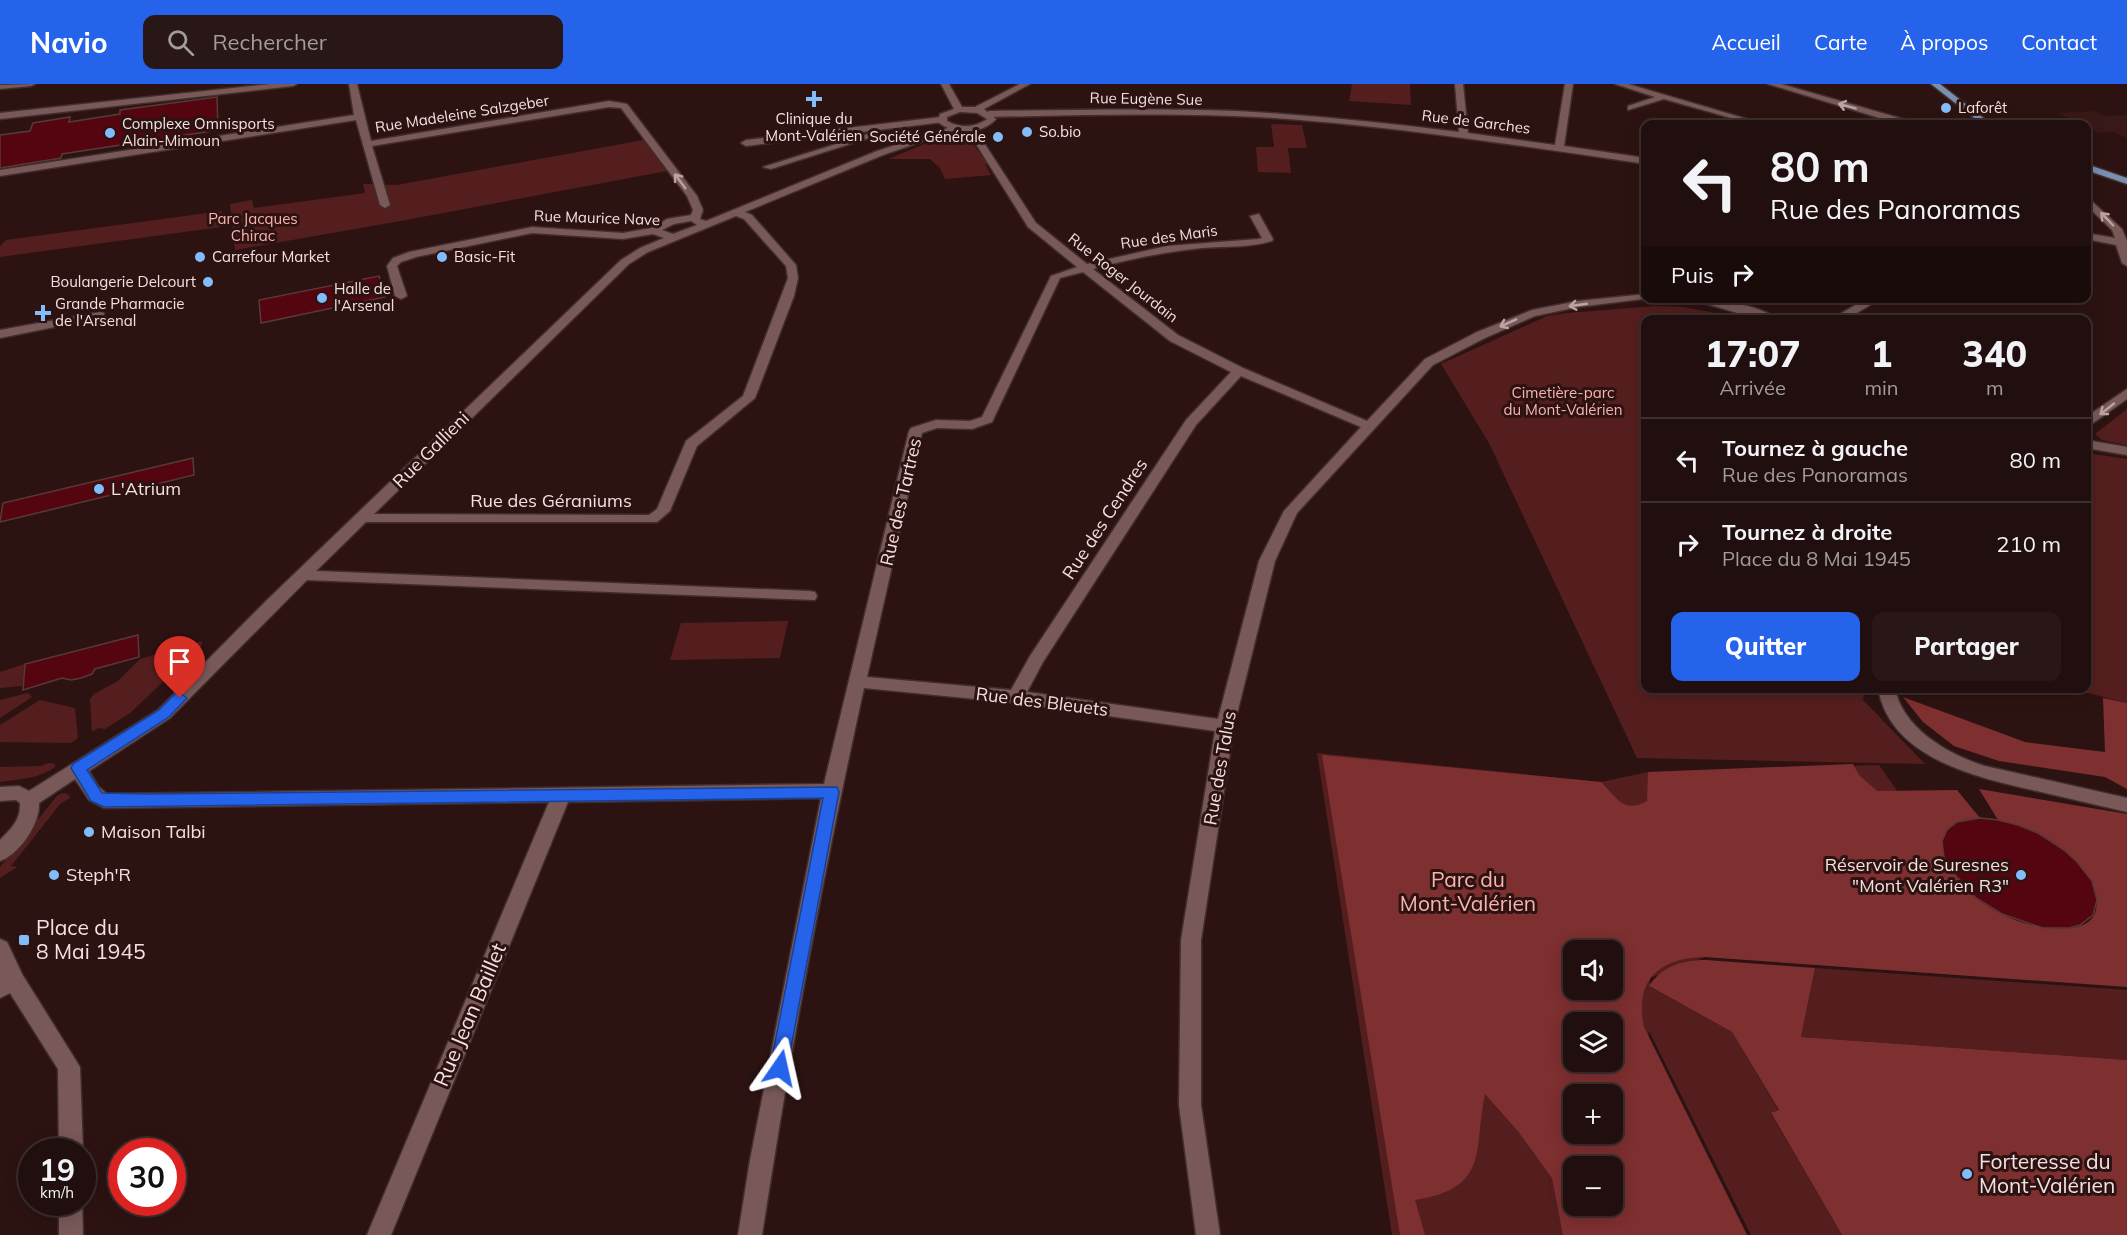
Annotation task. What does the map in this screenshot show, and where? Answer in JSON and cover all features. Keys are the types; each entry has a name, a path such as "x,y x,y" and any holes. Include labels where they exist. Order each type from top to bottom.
{"main road":[{"path":"1935,84 1982,120"},
{"path":"1979,118 1983,120"},
{"path":"2091,167 2127,181"}],"street":[{"path":"0,87 31,84"},
{"path":"0,116 293,84"},
{"path":"353,84 385,205"},
{"path":"945,84 959,110 976,110 1026,84"},
{"path":"1459,84 1464,135"},
{"path":"1559,148 1569,84"},
{"path":"1619,84 1736,120"},
{"path":"1772,84 1895,120"},
{"path":"153,99 157,90"},
{"path":"1631,108 1646,101 1665,97"},
{"name":"Rue Madeleine Salzgeber","path":"368,144 597,106 624,106 692,196 698,210 694,218"},
{"name":"Rue Gallieni","path":"891,149 943,122 945,114 959,110"},
{"name":"Rue Eugène Sue","path":"976,110 989,114 1132,111 1302,118"},
{"path":"746,143 895,125 943,122 957,128 970,128 989,123 992,119 989,114"},
{"path":"0,173 360,117"},
{"name":"Rue de Garches","path":"1302,118 1464,135 1641,160"},
{"path":"768,167 872,136 895,125"},
{"name":"Rue Gallieni","path":"29,800 164,714 303,574 625,262 644,250 868,158 957,128"},
{"name":"Rue Roger Jourdain","path":"970,128 1032,225 1160,328 1239,371 1369,426"},
{"path":"868,158 861,155 872,136"},
{"path":"2091,204 2117,229 2125,244 2127,263"},
{"name":"Rue des Géraniums","path":"362,518 652,519 663,511 691,444 749,398 793,278 791,264 748,217 738,213"},
{"name":"Rue des Maris","path":"1085,268 1204,244 1254,244 1268,239 1255,216"},
{"path":"654,231 671,221 694,218 706,225"},
{"name":"Rue Maurice Nave","path":"401,296 392,266 397,260 413,254 532,230 623,236 654,231 673,238"},
{"path":"2091,237 2125,244"},
{"name":"Rue des Tartres","path":"750,1235 762,1160 832,792 916,431 936,424 972,425 987,419 1056,276 1085,268"},
{"name":"Rue des Talus","path":"1208,1235 1190,1105 1191,940 1225,726 1267,561 1291,511 1429,362 1481,335 1532,314 1641,298"},
{"path":"1715,303 1759,315"},
{"path":"1845,315 1867,303"},
{"path":"0,334 100,315"},
{"name":"Rue des Cendres","path":"1016,697 1036,660 1191,423 1239,371"},
{"path":"2091,420 2127,393"},
{"path":"2091,445 2127,451"},
{"path":"303,574 809,596"},
{"name":"Rue des Bleuets","path":"859,682 1016,697 1225,726"},
{"path":"1887,693 1888,706 1907,728 1929,745 1975,770 2127,805"},
{"path":"78,768 96,797 104,801 832,792"},
{"path":"0,794 19,792 29,800 30,814 20,832 0,853"},
{"name":"Rue Jean Baillet","path":"379,1235 561,796"},
{"path":"0,948 7,984 69,1067 71,1138"},
{"path":"71,1216 71,1235"}],"shaded area":[{"path":"2095,111 2105,116 2127,115 2127,138 2114,132 2099,133 2091,129 2091,120 2073,120 2058,113"}],"green space":[{"path":"1352,84 1410,84 1411,105 1349,101"},
{"path":"1271,124 1302,125 1307,148 1288,148 1291,173 1258,172 1256,147 1274,147"},
{"path":"949,134 967,136 988,164 985,164 991,175 945,179 940,168 930,159 888,159"},
{"name":"Parc Jacques Chirac","path":"649,139 672,170 235,250 230,204 252,200 254,208 365,193 363,184 397,185"},
{"name":"Parc Jacques Chirac","path":"222,211 221,227 0,257 0,246 6,240"},
{"name":"Cimetière-parc du Mont-Valérien","path":"1656,306 1683,307 1726,315 1641,315 1641,693 1864,693 1863,700 1925,764 1637,758 1489,443 1441,364 1547,316"},
{"path":"2127,409 2127,445 2102,440 2095,434"},
{"path":"2091,454 2127,459 2127,703 2088,693 2091,693"},
{"path":"788,621 780,658 670,660 681,623"},
{"path":"202,641 202,645 130,713 105,729 98,728 92,732 90,699 94,694 118,681 140,659"},
{"path":"25,664 22,686 0,688 0,672"},
{"path":"28,693 32,697 0,718 0,700"},
{"path":"1903,697 2025,742 2105,752 2103,698 2127,703 2127,789 2105,777 1999,761 1954,746 1923,722"},
{"path":"40,700 75,708 78,738 71,743 0,742 0,725"},
{"name":"Parc du Mont-Valérien","path":"1317,753 1601,782 1648,772 1879,765 2030,980 1705,957 1650,978 1650,987 1732,1032 1779,1111 1771,1114 1842,1235 1751,1235 1649,1031 1648,1037 1747,1235 1392,1235"},
{"name":"Parc du Mont-Valérien","path":"1322,755 1601,782 1621,802 1632,806 1647,801 1648,772 1853,764 1859,775 1877,791 1957,790 1980,818 1961,821 1949,828 1944,838 1943,849 1947,862 1955,875 1964,887 1992,909 2021,922 2051,928 2073,928 2087,923 2094,914 2096,903 2094,890 2087,876 2064,850 2042,835 1998,820 1979,789 2127,814 2127,987 1705,957 1675,962 1663,967 1654,975 1647,984 1643,996 1644,1027 1747,1235 1563,1235 1552,1178 1517,1130 1485,1094 1474,1164 1467,1176 1456,1187 1415,1200 1425,1235 1400,1235"},
{"path":"48,763 55,764 55,767 35,776 0,782 0,767 41,766"},
{"path":"62,793 68,794 70,798 61,803 11,866 17,867 0,878 0,867 57,796"},
{"name":"Forteresse du Mont-Valérien","path":"1706,960 1815,968 1801,1037 2127,1060 2127,1235 1842,1235 1771,1113 1779,1110 1732,1032 1649,986 1667,969 1689,961"},
{"path":"1815,968 2127,990 2127,1060 1801,1037"}],"building":[{"name":"Complexe Omnisports Alain-Mimoun","path":"217,97 218,130 62,154 61,158 0,168 0,135 30,131 33,123 70,117 69,122 120,114 120,110"},
{"name":"Halle de l'Arsenal","path":"379,276 385,297 261,323 259,300"},
{"name":"L'Atrium","path":"193,458 194,475 0,522 3,503"},
{"path":"138,635 139,657 95,669 92,674 81,678 71,680 62,678 23,690 25,664"},
{"name":"Réservoir de Suresnes \"Mont Valérien R3\"","path":"1980,818 2018,825 2038,833 2064,850 2092,881 2097,900 2093,915 2080,925 2070,928 2043,928 2002,914 1976,898 1950,869 1944,857 1942,841 1947,830 1957,822"}],"place":[{"name":"Clinique du Mont-Valérien","path":"814,99"},
{"name":"Laforêt","path":"1946,108"},
{"name":"So.bio","path":"1027,132"},
{"name":"Complexe Omnisports Alain-Mimoun","path":"110,133"},
{"name":"Société Générale","path":"998,137"},
{"name":"Carrefour Market","path":"200,257"},
{"name":"Basic-Fit","path":"442,257"},
{"name":"Boulangerie Delcourt","path":"208,282"},
{"name":"Halle de l'Arsenal","path":"322,298"},
{"name":"Grande Pharmacie de l'Arsenal","path":"43,313"},
{"name":"L'Atrium","path":"99,489"},
{"name":"Maison Talbi","path":"89,832"},
{"name":"Steph'R","path":"54,875"},
{"name":"Réservoir de Suresnes \"Mont Valérien R3\"","path":"2021,875"},
{"name":"Place du 8 Mai 1945","path":"24,940"},
{"name":"Forteresse du Mont-Valérien","path":"1967,1174"}],"route":[{"path":"180,698 164,714 127,740 78,768 96,797 104,801 832,792 780,1068"}]}
